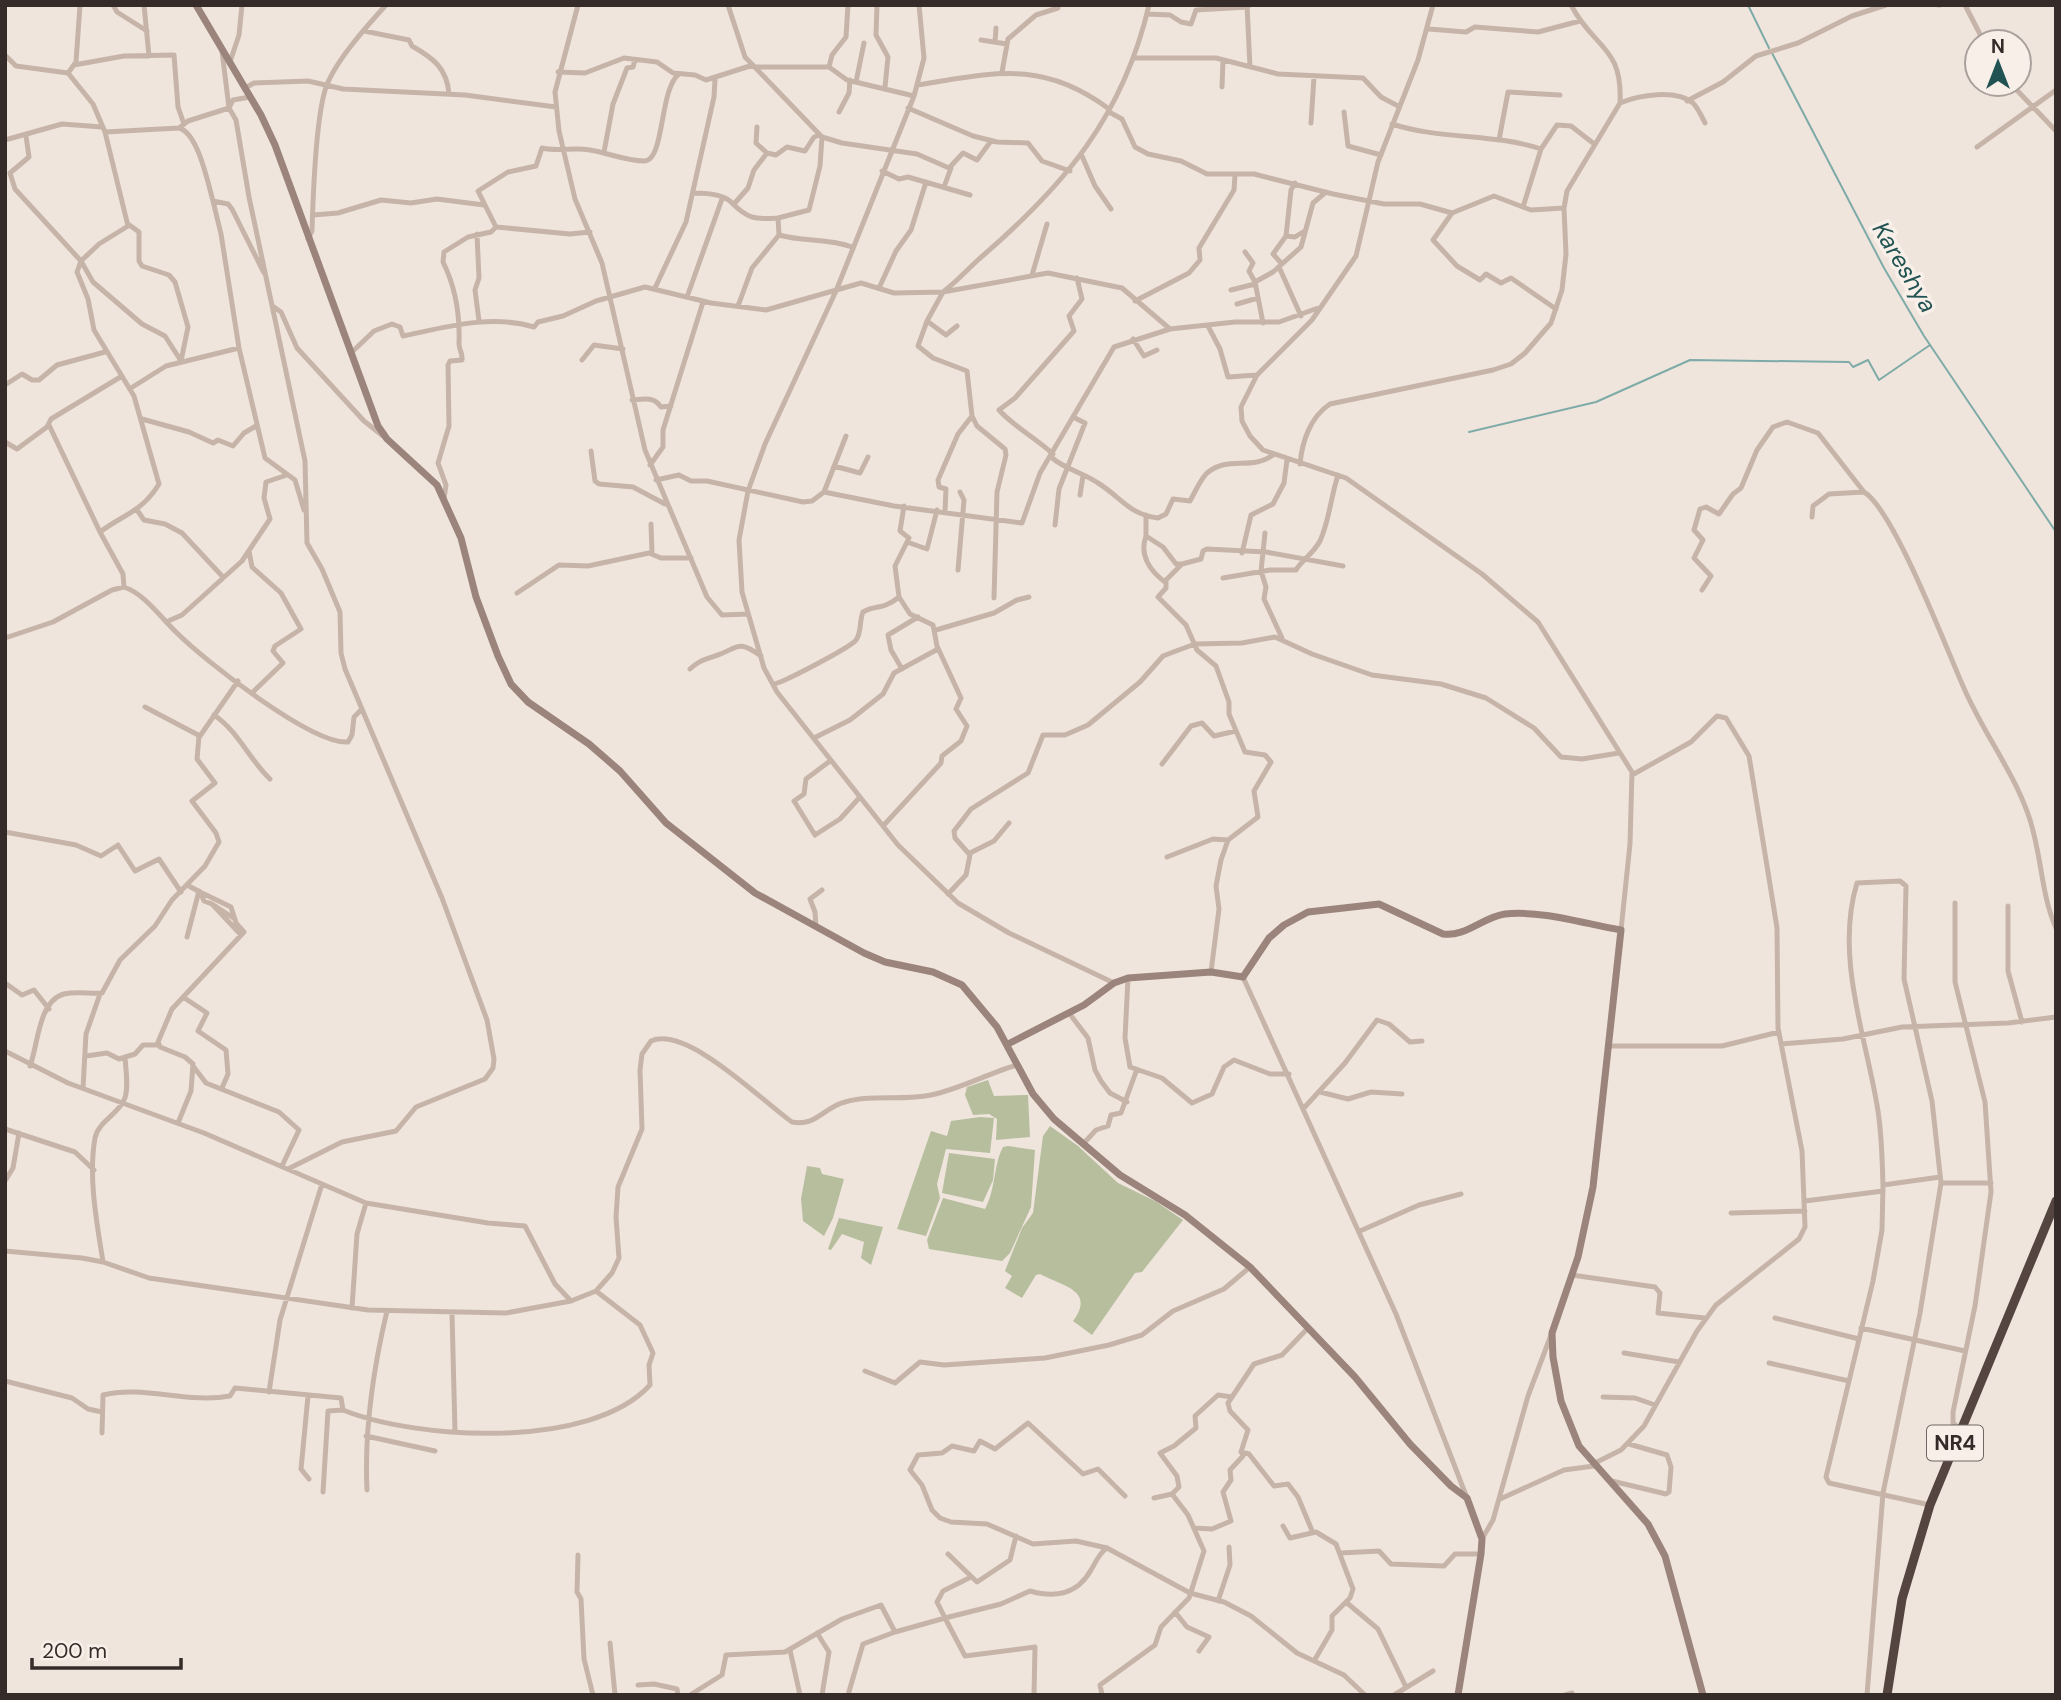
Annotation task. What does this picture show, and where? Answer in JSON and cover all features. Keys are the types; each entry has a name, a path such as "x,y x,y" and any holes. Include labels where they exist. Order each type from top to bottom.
{"highway":[{"name":"NR4","path":"1887,1695 1902,1599 1930,1504 2056,1201"}],"street":[{"path":"68,72 76,62 80,5"},
{"path":"113,5 117,12 147,31"},
{"path":"144,5 149,56"},
{"path":"196,5 275,145 371,411 387,439"},
{"path":"230,62 239,35 242,5"},
{"path":"308,239 312,231 321,106 327,85 364,31 386,5"},
{"path":"578,5 558,72 556,107 575,199 590,232 611,297 632,400 650,465 665,504 707,597 721,614 748,614"},
{"path":"728,5 736,24 741,49 821,136 820,166 809,210 778,218 751,216 736,211 734,204"},
{"path":"829,67 832,55 846,37 848,5"},
{"path":"877,5 876,35 888,57 885,87"},
{"path":"919,5 924,58 914,96 836,291 765,444 748,491 739,540 742,592 761,656 773,684 883,826 948,894 972,913 1114,983"},
{"path":"1002,72 1008,39 1036,16 1058,8 1058,5"},
{"path":"994,598 995,519 1005,449 977,426 972,416 967,371 933,358 919,346 927,321 943,292 1019,225 1082,156 1135,58 1149,5"},
{"path":"1433,5 1429,29 1381,155 1356,256 1323,306 1257,375 1241,407 1242,421 1256,444 1273,455 1338,475 1364,489 1527,610 1556,651 1632,775 1630,844 1594,1187 1572,1275 1528,1396 1500,1499 1482,1539 1458,1695"},
{"path":"1300,464 1305,438 1315,419 1330,404 1511,364 1546,329 1556,309 1565,271 1564,208 1567,191 1620,103 1620,80 1612,55 1580,21 1572,5"},
{"path":"1687,101 1723,82 1756,56 1798,43 1852,16 1886,5"},
{"path":"1965,5 1977,28"},
{"path":"1147,14 1171,15 1191,24 1193,10 1247,6 1250,67"},
{"path":"1429,29 1466,32 1475,27 1485,27 1538,32 1580,21"},
{"path":"995,42 996,29"},
{"path":"364,31 409,40 412,47 426,53 442,69 447,78 449,94"},
{"path":"981,40 1007,44"},
{"path":"839,113 849,93 864,43"},
{"path":"221,48 229,108 236,120 305,461 307,543 322,569 340,612 341,653 361,710 442,898 487,1020 493,1068 485,1079 467,1089 416,1107 396,1131 342,1142 290,1168"},
{"path":"5,55 16,66 68,72 93,104 104,130 128,224 139,232 138,256 142,266 169,275 175,282 188,327 181,361"},
{"path":"71,66 124,57 174,55 181,126 196,145 213,201 226,260 239,348 265,458 295,480 305,513"},
{"path":"558,72 584,73 616,58 657,62 678,74 715,80 729,71 754,66 829,67 853,81 914,96"},
{"path":"1135,58 1223,60 1278,74 1363,78 1381,97 1398,106"},
{"path":"604,152 613,104 627,68 633,67 635,60"},
{"path":"1222,87 1223,60"},
{"path":"917,85 1002,72 1062,81 1079,88 1122,120 1135,147 1148,154 1181,161 1207,174 1254,174 1326,192 1397,205 1420,204 1451,213"},
{"path":"496,228 478,193 482,186 508,172 536,166 542,148 604,152 647,162 652,159 658,146 669,84 678,74"},
{"path":"1311,123 1314,77"},
{"path":"654,288 685,222 694,192 714,97 715,80"},
{"path":"245,88 254,83 270,81 308,81 343,89 449,94 556,107"},
{"path":"1977,147 2056,90"},
{"path":"1499,140 1509,91 1560,95"},
{"path":"1620,103 1660,95 1687,101 1694,104 1705,123"},
{"path":"5,140 62,124 104,130 181,126 229,108 233,100 250,97"},
{"path":"2023,98 2056,131"},
{"path":"908,108 941,125 956,126 991,141 1024,142 1042,161 1070,171"},
{"path":"1344,112 1348,146 1381,155"},
{"path":"1523,206 1530,175 1550,132 1563,123 1589,137 1593,144"},
{"path":"1392,124 1445,136 1499,140 1541,149"},
{"path":"757,127 754,138 767,153 776,155 787,147 805,151 814,137 821,136 842,143 917,153 930,162 951,168"},
{"path":"26,135 29,157 10,173 15,189 80,261 93,282 142,324 165,336 181,361"},
{"path":"944,187 951,168 963,153 977,160 991,141"},
{"path":"734,204 748,188 754,170 767,153"},
{"path":"1082,156 1087,162 1095,186 1111,209"},
{"path":"882,171 899,179 904,176 970,195"},
{"path":"1135,301 1182,277 1200,260 1199,248 1234,190 1235,175"},
{"path":"879,288 895,251 911,230 926,182"},
{"path":"1295,183 1291,190 1286,236 1273,254 1301,316"},
{"path":"694,192 706,192 734,204"},
{"path":"1231,290 1255,283 1304,243 1303,232 1313,203 1326,192"},
{"path":"1556,309 1511,278 1501,283 1486,274 1480,280 1457,266 1433,240 1451,213 1494,196 1535,210 1564,208"},
{"path":"313,215 338,213 381,201 411,204 437,199 484,205"},
{"path":"687,297 722,199"},
{"path":"213,201 228,204 232,209 251,253 267,276"},
{"path":"738,306 752,268 779,235 778,218"},
{"path":"100,533 147,502 159,484 131,388 105,352 94,330 88,299 79,279 77,266 99,244 123,230 128,224"},
{"path":"1032,275 1047,224"},
{"path":"444,499 446,485 438,463 449,426 448,362 462,360 460,326 443,262 443,252 477,234 491,232 496,228 570,234 590,232"},
{"path":"1286,236 1296,237 1303,232"},
{"path":"477,234 479,278 475,290 479,321"},
{"path":"779,235 814,242 830,240 852,247"},
{"path":"1244,252 1254,263 1249,271 1255,283 1263,323"},
{"path":"351,353 374,331 392,324 400,327 402,336 479,321 512,320 534,327 538,322 563,316 639,288 654,288 703,302 775,309 860,283 894,293 943,292 1048,273 1115,285 1170,329"},
{"path":"1077,278 1082,299 1069,316 1074,331 1045,361 1038,373 999,410 1008,421 1033,435 1065,469 1097,481 1127,508 1146,515 1163,517 1173,499 1190,501 1205,475 1220,464 1250,465 1273,455"},
{"path":"1237,304 1258,298"},
{"path":"650,465 663,447 663,430 703,302"},
{"path":"824,492 1016,523 1025,520 1031,493 1114,347 1170,329 1235,322 1263,323 1301,316 1323,306"},
{"path":"274,307 281,312 297,348 364,421 426,472 444,499 461,538 486,625 511,684 537,711 589,744 620,771 666,823 755,893 885,962 933,972 962,985 985,1008 1042,1106 1120,1175 1185,1214 1250,1268 1375,1399 1410,1444 1451,1486 1467,1498"},
{"path":"927,321 946,335 957,326"},
{"path":"1208,326 1220,349 1228,377 1257,375"},
{"path":"1133,340 1144,356 1157,350"},
{"path":"582,359 594,345 623,349"},
{"path":"131,388 153,372 181,361 239,348"},
{"path":"5,385 22,374 32,380 39,380 57,365 105,352"},
{"path":"5,442 17,449 49,425 51,419 122,376"},
{"path":"632,400 646,398 654,400 661,407 671,406"},
{"path":"945,512 946,489 939,487 938,480 958,434 972,416"},
{"path":"1055,525 1059,489 1085,423 1075,418"},
{"path":"142,419 189,432 213,443 218,440 233,446 244,433 256,426"},
{"path":"1702,590 1711,576 1693,558 1703,540 1694,530 1700,509 1706,508 1719,513 1741,488 1758,450 1775,426 1789,422 1818,433 1871,498 1902,548 1963,687 2015,780 2036,841 2044,897 2056,928"},
{"path":"49,425 100,533 126,580 124,587"},
{"path":"656,480 679,475 691,481 707,481 808,503 824,492 846,436"},
{"path":"592,451 595,481 599,484 633,487 665,504"},
{"path":"834,466 860,473 868,457"},
{"path":"1242,552 1251,515 1273,504 1284,482 1287,460"},
{"path":"166,622 182,615 249,551 271,516 264,498 266,482 288,475"},
{"path":"1223,578 1261,571 1296,570 1298,564 1307,560 1322,537 1338,475"},
{"path":"1080,495 1083,476"},
{"path":"958,570 964,496 960,492"},
{"path":"1812,517 1813,506 1825,496 1864,492"},
{"path":"883,826 942,763 942,755 961,741 967,730 967,723 956,709 961,698 938,649 936,631 930,621 907,610 899,597 895,566 909,538 900,531 904,506"},
{"path":"137,510 144,520 174,527 182,533 223,577"},
{"path":"907,542 928,549 937,510"},
{"path":"1146,515 1145,558 1153,572 1165,582 1166,588 1158,597 1160,602 1186,625 1197,650 1216,666 1244,752 1265,755 1271,762 1256,783 1254,791 1258,817 1228,840 1200,842 1167,857"},
{"path":"652,524 652,553"},
{"path":"1265,533 1261,571 1266,587 1264,602 1284,641"},
{"path":"1146,536 1163,547 1176,564 1201,559 1203,551 1207,549 1264,552 1343,566"},
{"path":"249,551 252,568 281,593 301,629 275,646 275,654 283,663 253,692"},
{"path":"517,593 559,565 588,566 621,556 652,553 661,558 691,558"},
{"path":"1165,582 1182,564"},
{"path":"5,638 53,622 112,590 124,587 136,594 166,622 281,715 338,743 350,740 354,717 361,710"},
{"path":"773,684 779,685 802,669 841,653 859,636 863,612 881,609 899,597"},
{"path":"936,631 994,613 1017,600 1029,597"},
{"path":"902,669 891,650 888,635 919,617"},
{"path":"970,853 955,838 954,831 971,808 1028,773 1037,743 1043,735 1065,735 1088,725 1140,682 1163,656 1195,644 1242,643 1275,637 1372,675 1441,684 1486,698 1534,728 1561,757 1582,759 1619,753"},
{"path":"690,669 704,657 716,656 734,645 746,647 761,656"},
{"path":"816,737 850,720 880,697 889,679 938,649"},
{"path":"83,1088 86,1034 100,994 120,960 155,926 205,866 220,839 192,801 215,783 197,759 199,736 238,681"},
{"path":"145,707 199,736"},
{"path":"214,715 232,729 252,761 270,779"},
{"path":"1500,1499 1564,1470 1593,1465 1629,1444 1655,1405 1704,1318 1724,1298 1799,1238 1805,1227 1800,1135 1780,1044 1777,928 1752,772 1742,741 1726,718 1717,716 1691,742 1632,775"},
{"path":"1161,764 1191,726 1202,723 1214,736 1236,731"},
{"path":"830,761 806,779 804,794 798,795 794,801 815,835 840,819 860,797"},
{"path":"970,853 996,840 1009,823"},
{"path":"5,832 76,845 99,856 118,845 135,871 159,859 181,892"},
{"path":"1212,972 1219,909 1217,876 1228,840"},
{"path":"948,894 966,875 970,853"},
{"path":"1867,1695 1883,1493 1914,1342 1941,1180 1932,1101 1903,979 1905,883 1859,882 1856,884 1851,953 1861,1036 1877,1104 1883,1188 1882,1230 1827,1469 1827,1481 1883,1493 1930,1504"},
{"path":"187,885 225,902 234,911 235,919"},
{"path":"816,927 815,912 810,899 822,890"},
{"path":"158,1045 173,1009 244,932 235,919 222,908 204,901 199,891"},
{"path":"187,937 199,891"},
{"path":"1955,903 1955,982 1985,1102 1991,1183 1978,1287 1953,1412 1953,1423 1961,1430"},
{"path":"212,904 241,935"},
{"path":"1243,977 1269,938 1284,925 1308,912 1379,904 1443,934 1453,936 1491,917 1516,914 1621,930"},
{"path":"2008,906 2008,971 2022,1022"},
{"path":"1008,1044 1069,1013 1114,983 1128,978 1212,972 1243,977"},
{"path":"1243,977 1396,1314 1482,1539"},
{"path":"1128,978 1125,1038 1130,1067 1162,1078 1192,1103 1212,1094 1224,1068 1234,1060 1270,1074 1289,1074"},
{"path":"5,983 22,995 34,990 49,1009"},
{"path":"30,1066 38,1026 60,995 100,994"},
{"path":"183,997 207,1013 198,1031 226,1050 228,1073 222,1088"},
{"path":"1069,1013 1088,1038 1095,1070 1101,1081 1110,1093 1127,1102"},
{"path":"1780,1044 1861,1036 1913,1026 2022,1022 2056,1017"},
{"path":"1303,1109 1320,1092 1377,1020 1389,1024 1409,1042 1422,1041"},
{"path":"1610,1046 1722,1046 1779,1032"},
{"path":"5,1251 103,1262 149,1278 352,1308 452,1313 522,1312 571,1301 596,1291 612,1273 619,1258 615,1217 618,1187 642,1129 640,1070 642,1054 651,1041 671,1038 696,1050 777,1112 792,1122 802,1124 811,1123 829,1109 848,1101 931,1095 1017,1065"},
{"path":"86,1056 96,1057 102,1052 119,1059 135,1054 143,1045 158,1045 185,1057 206,1083 279,1112 297,1125 299,1130 282,1166"},
{"path":"5,1051 30,1066 290,1168 366,1203 488,1223 525,1226 555,1284 571,1301"},
{"path":"103,1262 94,1170 96,1134 123,1103 127,1088 125,1058"},
{"path":"178,1123 191,1091 192,1066"},
{"path":"1083,1144 1096,1130 1108,1126 1110,1115 1119,1115 1127,1102 1137,1069"},
{"path":"1320,1092 1348,1099 1371,1092 1402,1094"},
{"path":"5,1129 75,1152 94,1170"},
{"path":"5,1181 13,1168 19,1133"},
{"path":"1805,1201 1941,1180 1991,1183"},
{"path":"269,1392 285,1299 322,1184"},
{"path":"1360,1231 1419,1205 1461,1194"},
{"path":"352,1308 357,1234 366,1203"},
{"path":"1731,1213 1805,1211"},
{"path":"865,1371 895,1383 920,1362 944,1365 1045,1358 1108,1345 1142,1335 1173,1311 1224,1289 1250,1268"},
{"path":"1572,1275 1655,1287 1660,1293 1658,1312 1704,1318"},
{"path":"323,1492 328,1411 343,1410 369,1420 455,1432 553,1429 599,1417 641,1394 650,1385 649,1365 653,1353 648,1341 631,1315 596,1291"},
{"path":"366,1490 366,1436 373,1374 387,1311"},
{"path":"452,1313 455,1432"},
{"path":"1775,1318 1859,1339"},
{"path":"1194,1528 1212,1529 1231,1521 1223,1492 1231,1480 1230,1470 1243,1457 1248,1430 1230,1411 1228,1403 1254,1364 1282,1354 1308,1328"},
{"path":"1861,1328 1914,1342 1965,1351"},
{"path":"1552,1333 1561,1401 1571,1431 1593,1465 1648,1524 1661,1547 1703,1695"},
{"path":"1624,1353 1679,1362"},
{"path":"1769,1363 1849,1381"},
{"path":"5,1382 72,1398 88,1409 102,1412"},
{"path":"102,1433 102,1396 108,1394 136,1393 186,1399 230,1396 235,1388 341,1398 343,1410"},
{"path":"1154,1499 1172,1494 1179,1488 1177,1476 1160,1452 1174,1446 1196,1428 1195,1416 1218,1395 1232,1397"},
{"path":"308,1396 302,1469 309,1479"},
{"path":"1603,1397 1635,1398 1655,1405"},
{"path":"1125,1496 1098,1469 1083,1474 1028,1423 993,1450 979,1441 974,1451 952,1446 942,1453 915,1457 909,1469 922,1485 932,1510 940,1518 951,1522 987,1524 1042,1546 1076,1541 1107,1548 1191,1593 1218,1601 1251,1616 1297,1653 1344,1675 1365,1695"},
{"path":"366,1436 435,1451"},
{"path":"1608,1480 1666,1494 1669,1492 1671,1467 1667,1454 1629,1444"},
{"path":"1242,1453 1249,1454 1274,1486 1287,1483 1294,1490 1313,1533"},
{"path":"1102,1695 1100,1685 1155,1645 1160,1627 1191,1593 1203,1551 1194,1528 1172,1494"},
{"path":"1283,1526 1290,1538 1313,1533 1333,1541 1341,1553 1353,1589 1346,1602 1332,1616 1332,1630 1314,1661"},
{"path":"948,1554 977,1581 1005,1566 1012,1556 1016,1536"},
{"path":"1218,1601 1230,1565 1229,1547"},
{"path":"848,1695 863,1644 895,1632 1001,1604 1030,1591 1043,1595 1063,1595 1081,1583 1107,1548"},
{"path":"1341,1553 1379,1551 1391,1564 1444,1566 1455,1554 1481,1554"},
{"path":"578,1555 578,1592 584,1659 593,1695"},
{"path":"971,1577 943,1591 937,1602 944,1618 965,1656 1035,1647 1034,1695"},
{"path":"1346,1602 1378,1629 1406,1686"},
{"path":"690,1695 722,1675 726,1655 790,1650 817,1633 881,1605 886,1609 895,1632"},
{"path":"1175,1612 1187,1627 1209,1637 1199,1651"},
{"path":"817,1633 829,1652 822,1695"},
{"path":"610,1643 615,1695"},
{"path":"790,1650 800,1695"},
{"path":"1394,1695 1433,1671"},
{"path":"638,1685 662,1684 677,1689 678,1695"},
{"path":"1565,1695 1572,1693"}],"green space":[{"path":"988,1080 994,1096 1028,1095 1030,1137 996,1140 997,1119 989,1114 973,1115 965,1095 967,1087"},
{"path":"994,1118 990,1153 946,1149 937,1184 940,1198 926,1236 897,1229 931,1131 947,1136 951,1121"},
{"path":"1050,1126 1078,1146 1118,1183 1155,1201 1183,1220 1142,1272 1135,1273 1092,1335 1073,1321 1081,1302 1073,1290 1066,1286 1040,1274 1036,1275 1022,1298 1005,1288 1012,1276 1005,1271 1022,1228 1033,1213 1043,1136"},
{"path":"1003,1147 1035,1150 1031,1207 1010,1253 1002,1261 929,1249 927,1240 943,1198 985,1209 1000,1154"},
{"path":"949,1153 995,1159 993,1180 983,1202 942,1193"},
{"path":"807,1166 820,1168 822,1174 844,1179 833,1218 824,1236 803,1221 801,1199"},
{"path":"839,1218 883,1227 871,1265 861,1258 864,1242 842,1234 831,1250 828,1249"}],"waterway":[{"name":"Kareshya","path":"1748,5 1769,48"},
{"name":"Kareshya","path":"1772,53 1884,268 1924,336 2056,532"},
{"path":"1469,432 1596,402 1690,360 1849,362 1853,367 1868,360 1879,380 1930,345"}]}
